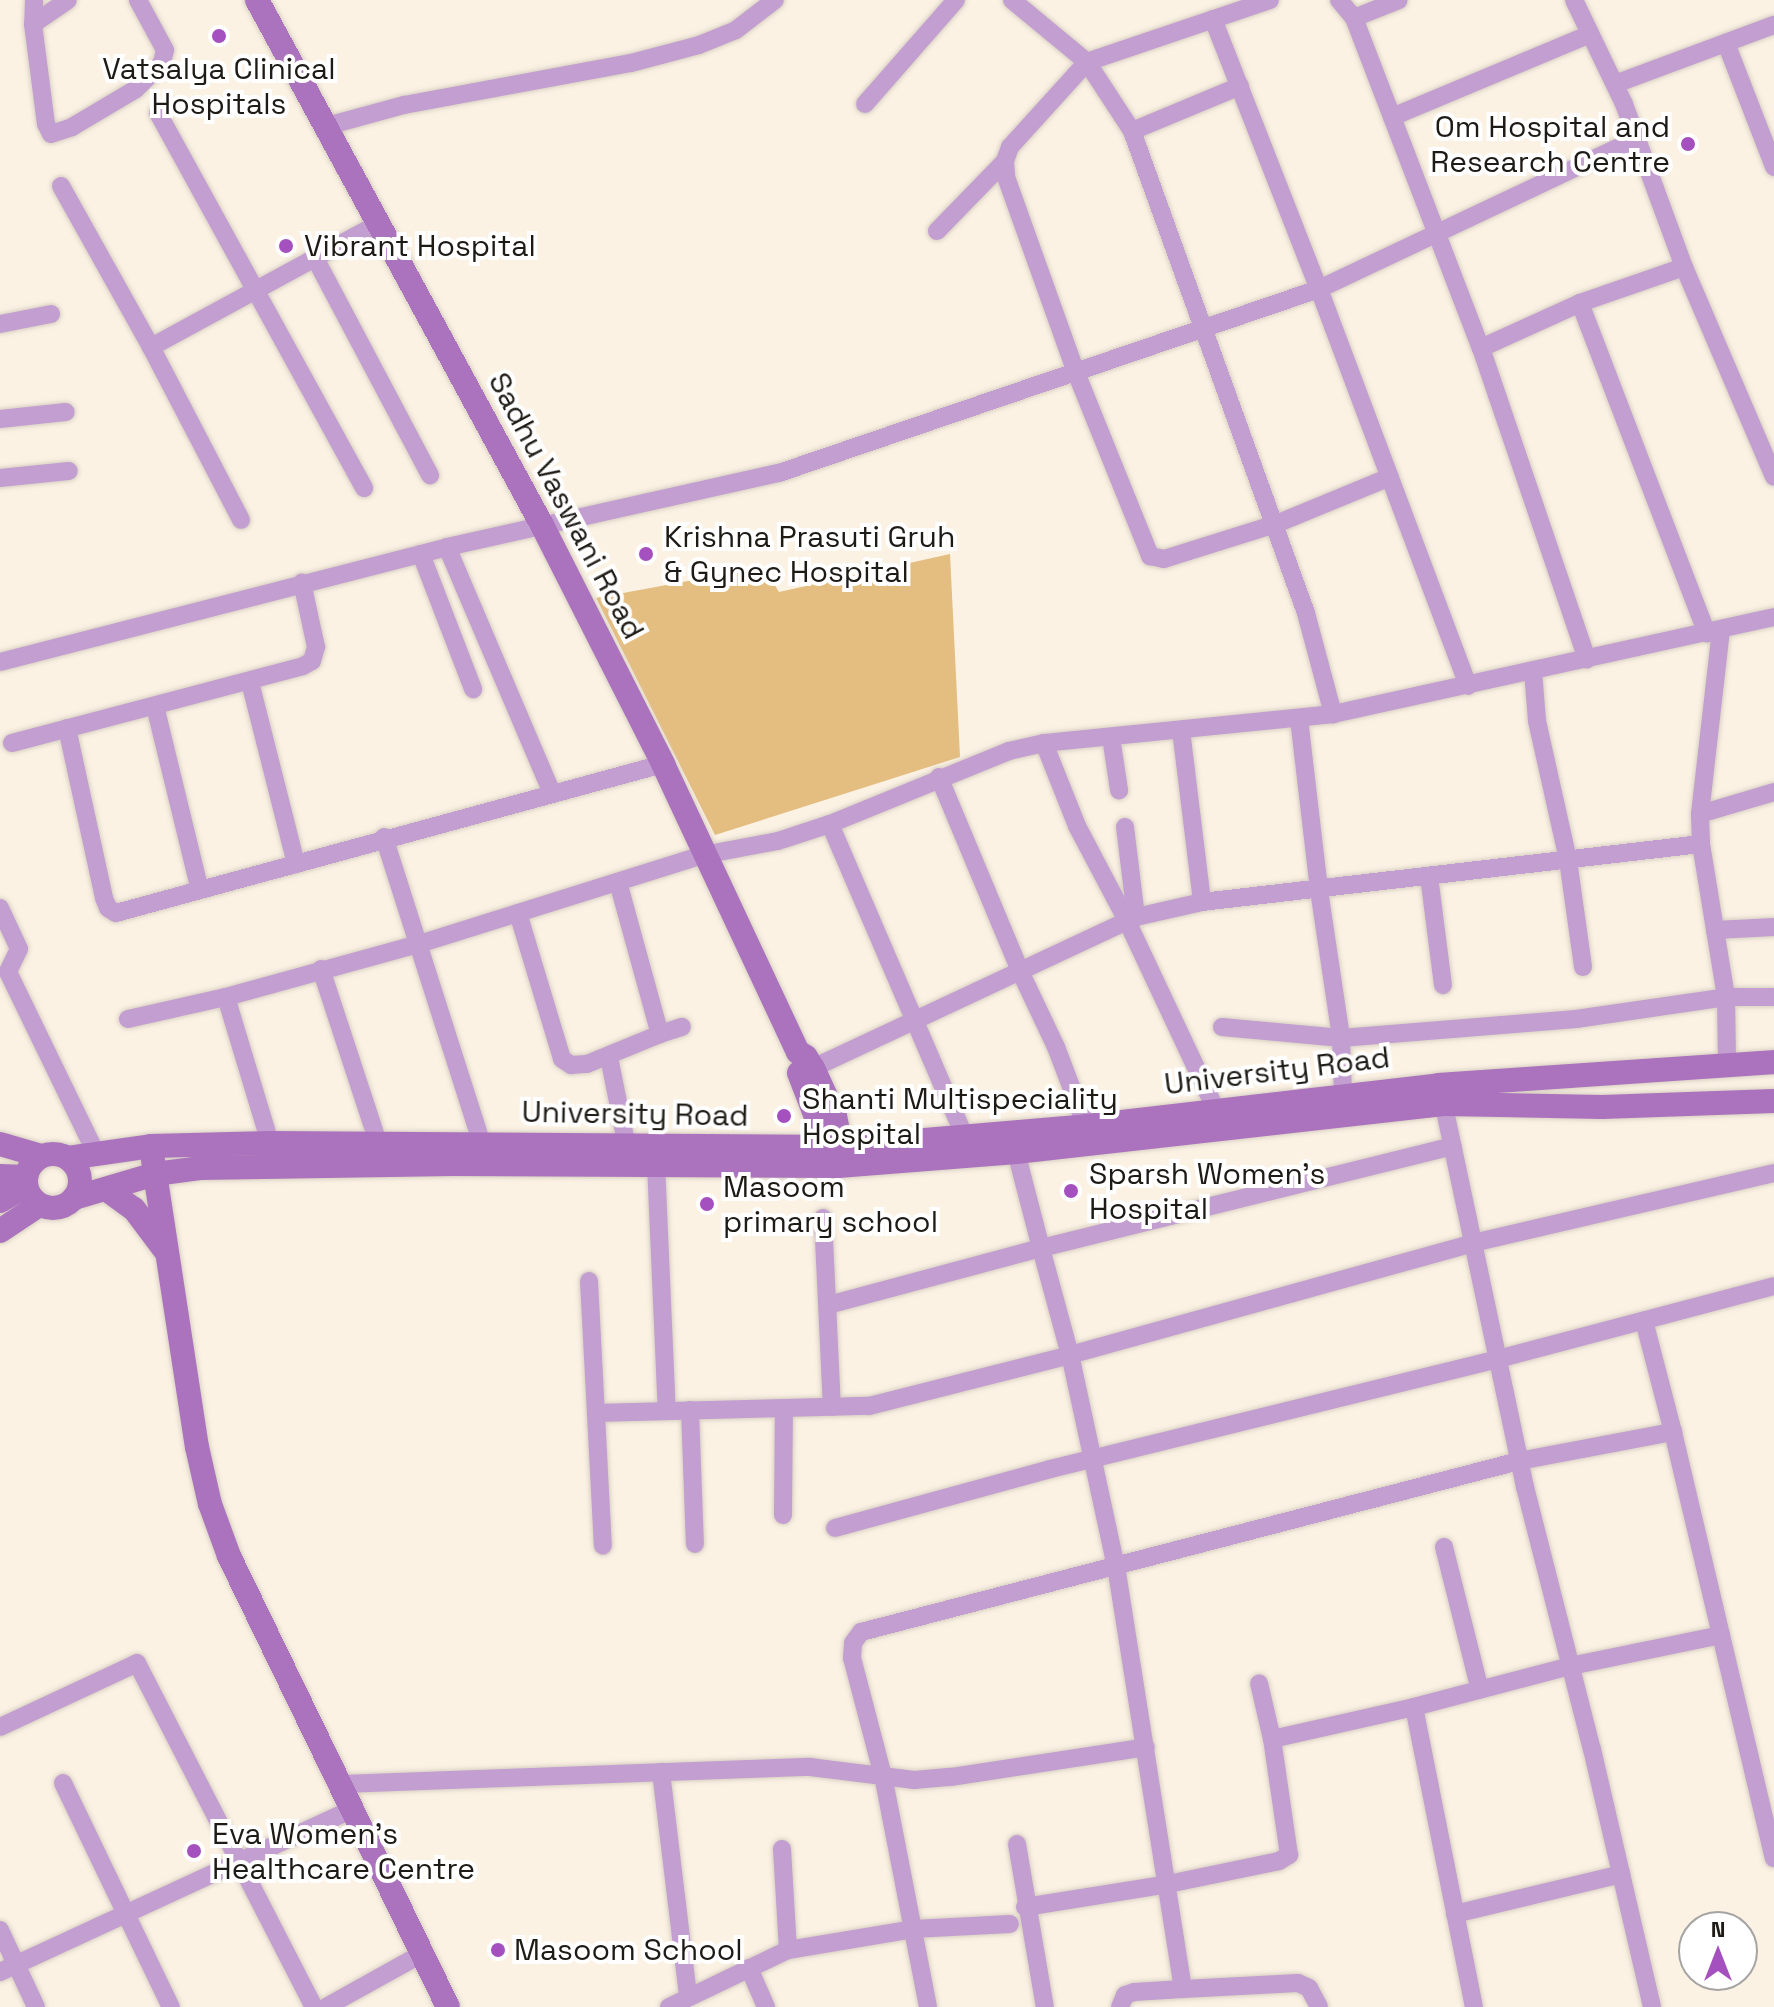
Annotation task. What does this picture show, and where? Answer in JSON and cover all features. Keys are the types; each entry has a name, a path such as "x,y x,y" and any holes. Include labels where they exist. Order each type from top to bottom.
{"street":[{"path":"34,0 33,24 46,124 51,134 72,127 136,89 162,63 165,50 138,0"},
{"path":"33,24 68,0"},
{"name":"Sadhu Vaswani Road","path":"257,0 543,527 663,764 703,855 805,1060 795,1063 834,1157"},
{"path":"327,126 404,105 616,66 699,45 736,30 775,0"},
{"path":"865,104 956,0"},
{"path":"1012,0 1087,62 1132,131 1276,524 1306,613 1333,714"},
{"path":"1270,0 1087,62 1010,147 1005,161 1006,177 1075,370 1150,556 1164,559 1276,524 1390,477"},
{"path":"1339,0 1354,18 1481,348 1587,659"},
{"path":"1354,18 1399,0"},
{"path":"1574,0 1615,84 1684,267 1766,427 1774,477"},
{"path":"1213,19 1319,289 1468,686"},
{"path":"1615,84 1774,25"},
{"path":"1392,117 1590,34"},
{"path":"1726,43 1774,167"},
{"path":"1132,131 1240,86"},
{"path":"158,113 364,488"},
{"path":"0,662 302,582 779,473 1319,289 1637,139"},
{"path":"937,231 1005,161"},
{"path":"61,186 151,347 241,520"},
{"path":"151,347 379,223"},
{"path":"315,258 430,475"},
{"path":"1481,348 1580,303 1684,267"},
{"path":"1580,303 1714,632 1700,814 1701,844 1726,997 1727,1063"},
{"path":"0,324 51,314"},
{"path":"0,419 66,412"},
{"path":"0,478 69,471"},
{"path":"447,547 552,793"},
{"path":"421,554 473,689"},
{"path":"12,743 303,666 315,655 302,582"},
{"path":"128,1019 226,997 419,944 703,855 778,841 830,824 1009,751 1044,743 1333,714 1774,617"},
{"path":"1533,671 1537,721 1568,860 1583,967"},
{"path":"250,682 296,864"},
{"path":"155,706 200,890"},
{"path":"1299,719 1319,890 1341,1038 1343,1094"},
{"path":"67,728 108,908 123,913 384,837 663,764"},
{"path":"1181,730 1202,902"},
{"path":"1111,737 1119,790"},
{"path":"1044,743 1077,826 1132,919 1216,1110"},
{"path":"939,777 1020,971 1056,1047 1086,1126"},
{"path":"1700,814 1774,792"},
{"path":"830,824 965,1137"},
{"path":"1125,827 1132,919"},
{"path":"384,837 482,1144"},
{"path":"805,1060 914,1021 1132,919 1202,902 1701,844"},
{"path":"1429,876 1443,985"},
{"path":"618,882 660,1034"},
{"path":"0,908 19,949 8,972 96,1153"},
{"path":"518,913 562,1059 571,1065 609,1057 682,1027"},
{"path":"1715,930 1774,927"},
{"path":"321,969 379,1145"},
{"path":"226,997 270,1143"},
{"path":"1222,1027 1341,1038 1576,1019 1726,997 1774,997"},
{"path":"609,1057 627,1147"},
{"name":"University Road","path":"74,1198 155,1174 200,1168 656,1164 1016,1152 1441,1095 1727,1063 1774,1062"},
{"name":"University Road","path":"68,1158 151,1146 270,1143 627,1147 834,1157 965,1137 1086,1126 1343,1094 1441,1095 1602,1107 1774,1101"},
{"path":"1441,1095 1519,1461 1652,2007"},
{"path":"0,1144 41,1156 60,1155 68,1158 79,1173 80,1182 74,1198 60,1208 30,1189 0,1176"},
{"path":"151,1146 197,1447 210,1504 229,1556 448,2007"},
{"path":"828,1305 1041,1248 1453,1146"},
{"path":"1016,1152 1070,1355 1116,1567 1183,1989"},
{"path":"0,1231 30,1189 34,1161 41,1156"},
{"path":"656,1164 667,1411"},
{"path":"596,1413 869,1406 1070,1355 1473,1243 1774,1173"},
{"path":"0,1201 30,1189"},
{"path":"106,1189 134,1209 168,1255"},
{"path":"823,1218 832,1407"},
{"path":"589,1281 603,1546"},
{"path":"835,1528 1774,1286"},
{"path":"1644,1321 1771,1830 1774,1858"},
{"path":"783,1515 784,1409"},
{"path":"690,1410 695,1544"},
{"path":"928,2007 883,1776 852,1658 853,1643 861,1632 1519,1461 1673,1432"},
{"path":"1444,1547 1480,1690"},
{"path":"1272,1739 1414,1707 1570,1666 1721,1635"},
{"path":"0,1727 137,1663 242,1861 314,2007"},
{"path":"1025,1907 1168,1884 1279,1861 1289,1855 1272,1739 1259,1683"},
{"path":"1414,1707 1474,2007"},
{"path":"342,1784 810,1767 914,1780 1146,1747"},
{"path":"661,1772 688,1996"},
{"path":"63,1783 128,1912 171,2007"},
{"path":"8,1968 352,1809"},
{"path":"1017,1844 1025,1907 1045,2007"},
{"path":"782,1849 788,1950"},
{"path":"1455,1914 1621,1874"},
{"path":"669,2007 788,1950 913,1929 1010,1924"},
{"path":"0,1930 8,1968 36,2007"},
{"path":"326,2007 423,1953"},
{"path":"749,1968 766,2007"},
{"path":"1120,2007 1125,1995 1134,1992 1298,1983 1309,1988 1319,2007"}],"shaded area":[{"path":"950,554 960,757 715,835 596,598 764,567 779,592"}],"place":[{"name":"Vatsalya Clinical Hospitals","path":"219,36"},
{"name":"Om Hospital and Research Centre","path":"1688,144"},
{"name":"Vibrant Hospital","path":"286,246"},
{"name":"Krishna Prasuti Gruh & Gynec Hospital","path":"646,554"},
{"name":"Shanti Multispeciality Hospital","path":"784,1116"},
{"name":"Sparsh Women's Hospital","path":"1071,1191"},
{"name":"Masoom primary school","path":"707,1204"},
{"name":"Eva Women's Healthcare Centre","path":"194,1851"},
{"name":"Masoom School","path":"498,1950"}]}
